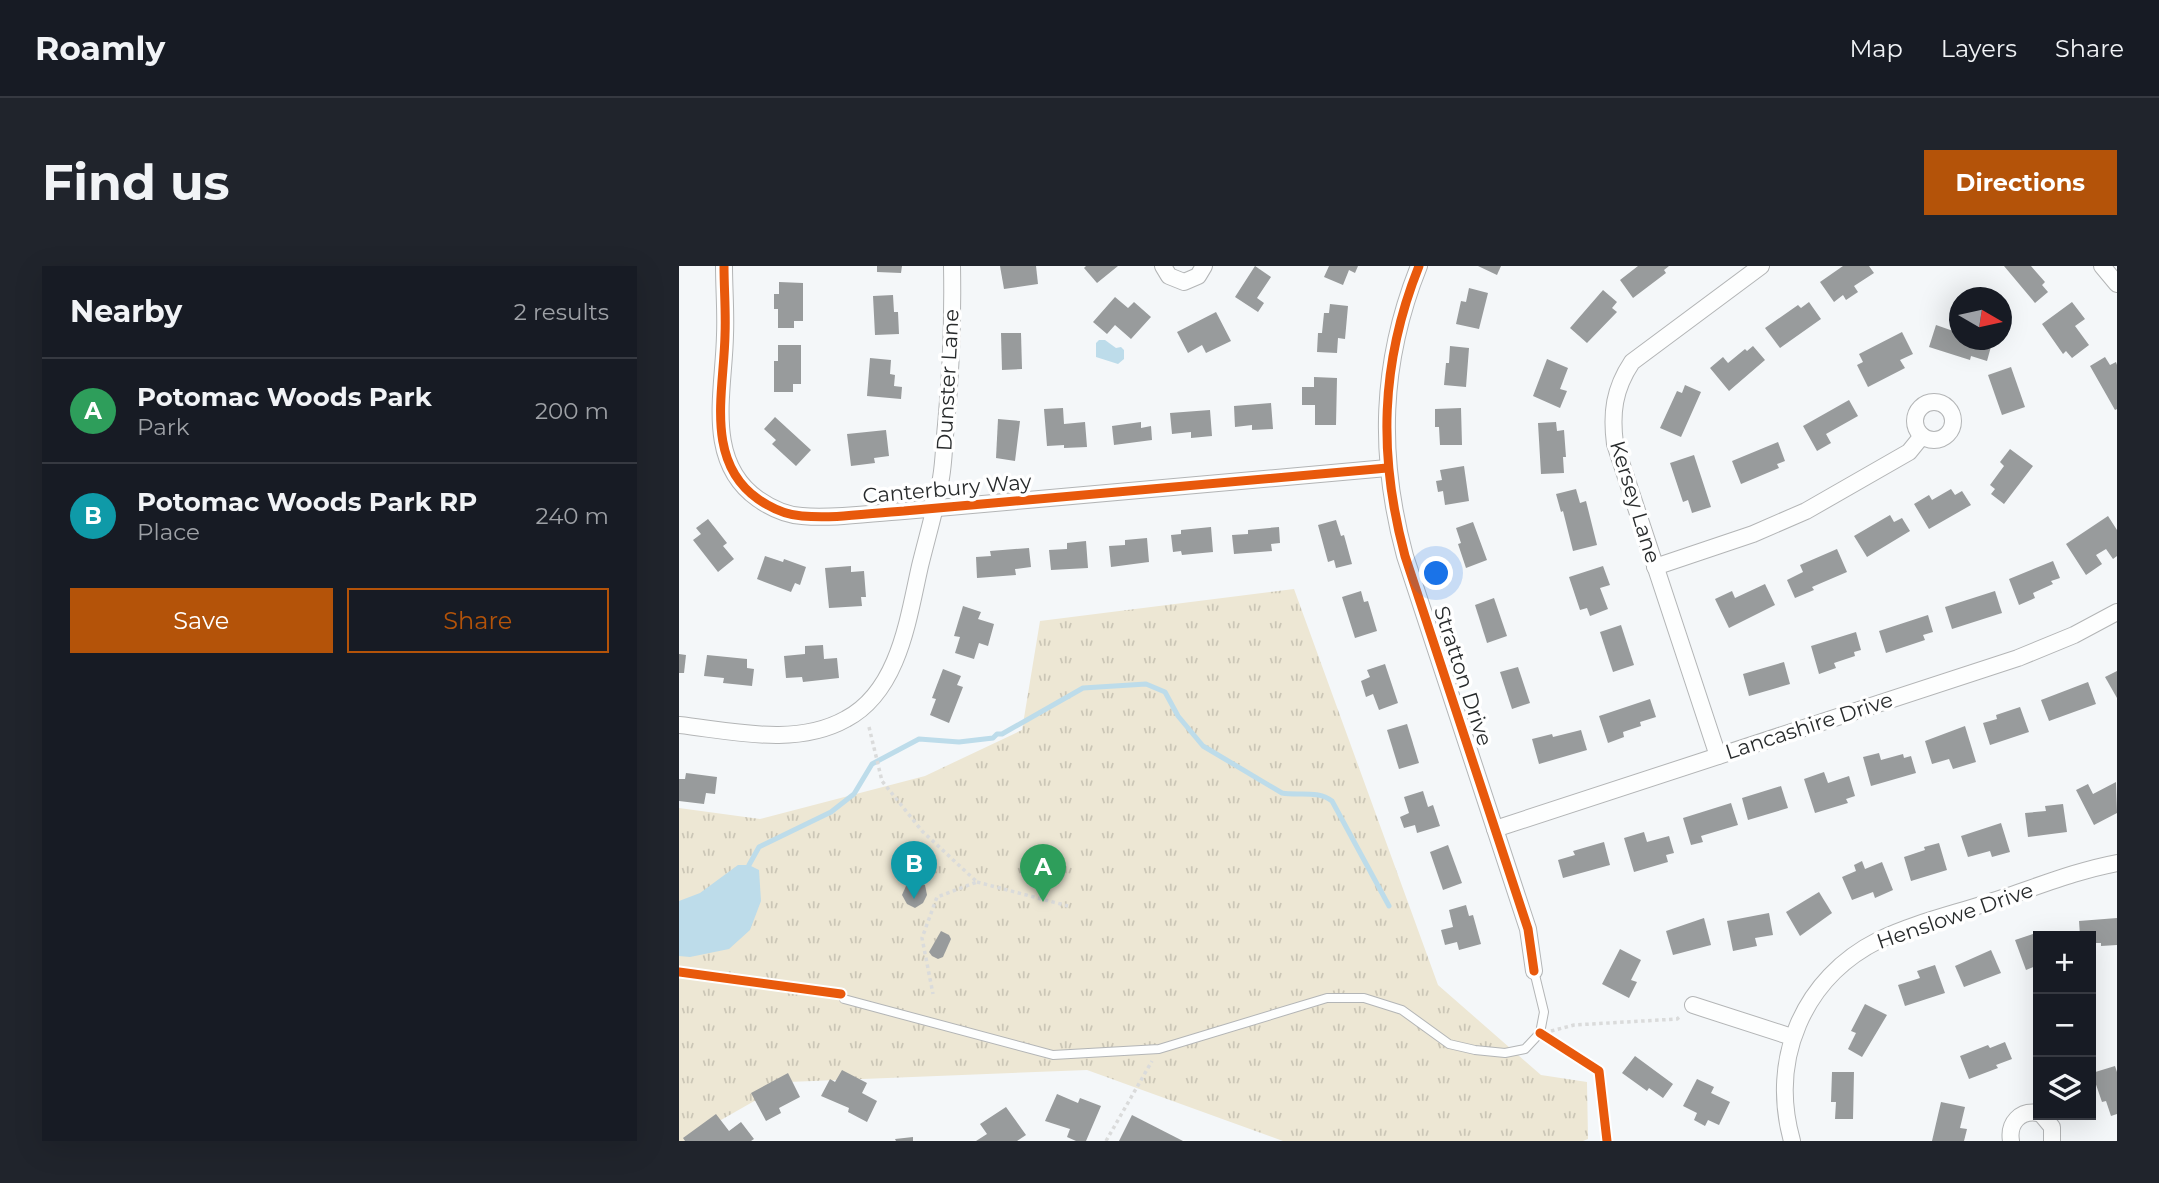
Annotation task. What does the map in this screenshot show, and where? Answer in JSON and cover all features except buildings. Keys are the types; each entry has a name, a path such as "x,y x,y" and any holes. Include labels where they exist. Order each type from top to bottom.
{"street":[{"name":"Canterbury Way","path":"724,266 726,334 721,436 725,457 745,489 776,510 802,516 904,511 1387,468"},
{"name":"Dunster Lane","path":"679,725 772,735 799,734 830,727 847,719 864,707 879,689 895,659 907,627 941,479 951,366 952,266"},
{"path":"1163,266 1169,276 1184,282 1198,276 1204,266"},
{"name":"Stratton Drive","path":"1419,266 1403,311 1392,360 1386,424 1387,468 1405,556 1528,929 1534,971"},
{"name":"Kersey Lane","path":"1718,756 1615,444 1612,411 1616,392 1632,362 1761,266"},
{"path":"2102,266 2117,284"},
{"path":"1655,567 1753,534 1806,511 1909,452 1922,436"},
{"name":"Lancashire Drive","path":"1495,829 2018,658 2074,635 2117,612"},
{"name":"Henslowe Drive","path":"1792,1141 1785,1097 1786,1066 1792,1037 1807,1005 1822,984 1851,958 1880,940 1913,927 2117,863"},
{"path":"1693,1005 1792,1037"},
{"path":"2011,1141 2011,1126 2015,1120 2028,1112 2033,1113"},
{"path":"2046,1120 2052,1127 2052,1141"}],"lane":[{"path":"844,999 1053,1055 1159,1049 1327,998 1364,998 1402,1010 1449,1044 1505,1053 1525,1049 1540,1033 1544,1012 1534,971"}],"path":[{"path":"869,727 882,781 922,831 977,882 1068,906"},
{"path":"933,994 922,939 937,897 977,882"},
{"path":"1540,1033 1574,1025 1677,1019 1693,1005"},
{"path":"1540,1033 1552,1041"},
{"path":"1105,1141 1159,1049"}],"green space":[{"path":"1294,589 1438,985 1541,1075 1587,1082 1588,1139 1283,1141 1087,1070 788,1082 684,1141 679,1141 679,808 760,819 925,776 1022,730 1040,621"}],"water":[{"path":"1105,340 1116,348 1121,347 1124,350 1124,359 1118,364 1096,357 1096,343"},
{"path":"738,865 749,865 759,870 761,901 750,930 729,949 690,957 679,956 679,901 700,893"}],"waterway":[{"path":"749,865 759,847 831,812 854,794 872,764 919,739 959,742 993,738 1083,688 1146,684 1165,692 1178,716 1203,746 1282,793 1314,794 1332,801 1389,906"}],"cycle path":[{"path":"724,266 725,326 721,401 724,445 730,465 741,483 758,499 784,513 814,517 853,515 1387,468"},
{"path":"1419,266 1406,302 1390,374 1387,446 1396,519 1405,556 1528,929 1534,971"},
{"path":"679,972 841,994"},
{"path":"1540,1033 1599,1071 1607,1141"}],"place":[{"name":"Potomac Woods Park RP","path":"914,899"},
{"name":"Potomac Woods Park","path":"1043,902"}]}
